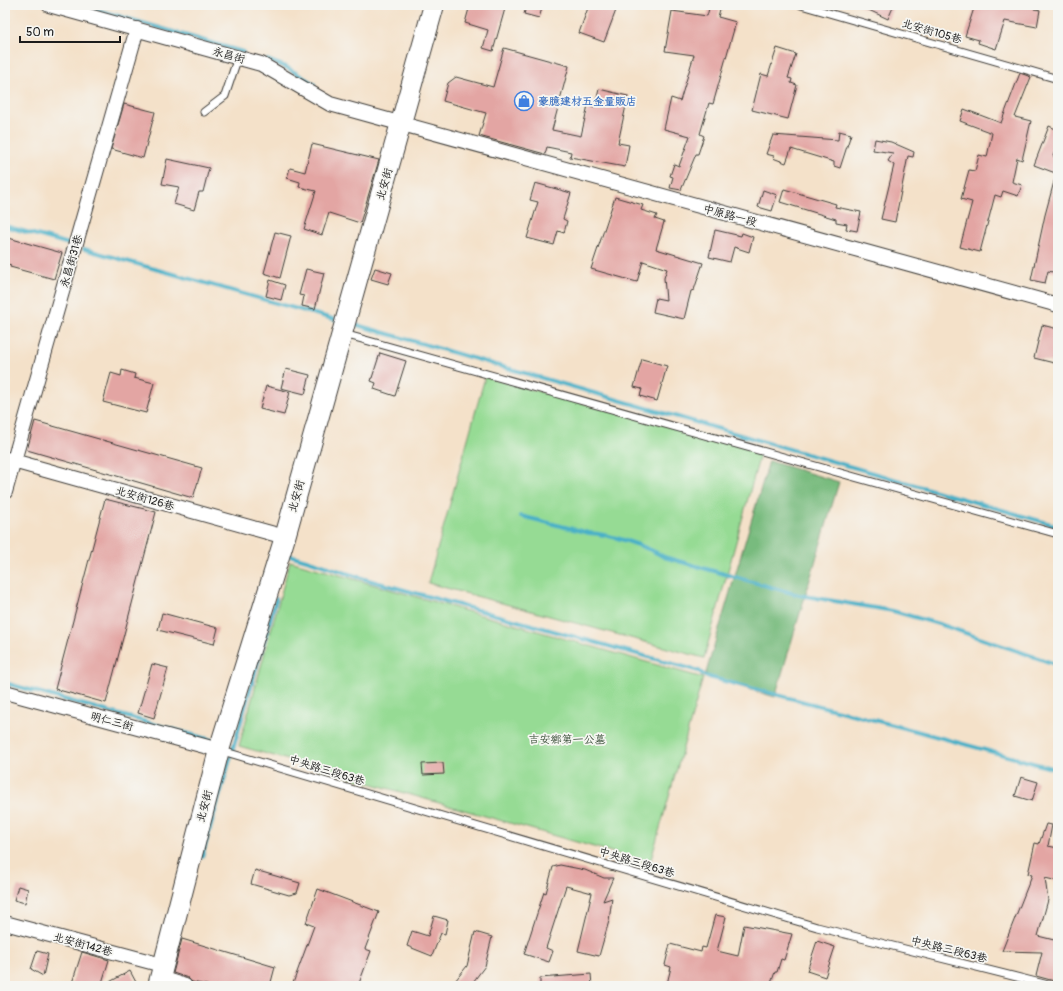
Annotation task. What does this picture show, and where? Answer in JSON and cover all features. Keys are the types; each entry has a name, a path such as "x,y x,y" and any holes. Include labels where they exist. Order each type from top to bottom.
{"street":[{"name":"永昌街","path":"49,5 261,64 330,104 401,124"},
{"name":"北安街","path":"160,976 219,750 285,537 434,5"},
{"name":"永昌街31巷","path":"5,492 9,460 137,29"},
{"name":"中原路一段","path":"401,124 1058,305"},
{"name":"北安街126巷","path":"9,460 285,537"},
{"name":"明仁三街","path":"5,692 219,750"},
{"name":"北安街142巷","path":"5,923 185,986"}],"lane":[{"name":"北安街105巷","path":"801,5 1058,79"},
{"path":"204,112 225,96 238,57"},
{"path":"342,333 1058,534"},
{"name":"中央路三段63巷","path":"219,750 817,927 1052,986"}],"green space":[{"path":"485,377 761,451 704,658 428,583"},
{"path":"769,461 839,482 775,697 705,676"},
{"name":"吉安鄉第一公墓","path":"290,561 703,678 650,863 239,746"}],"building":[{"path":"470,5 506,5 493,51 483,48 488,30 465,23"},
{"path":"527,5 543,5 539,18 524,14"},
{"path":"589,5 618,5 604,42 579,33"},
{"path":"710,5 721,5 718,17 736,22 713,104 709,103 700,134 704,136 698,154 696,154 681,190 670,188 673,177 670,176 674,164 679,166 690,136 664,129 671,98 680,101 694,55 665,51 672,11 707,16"},
{"path":"858,5 894,5 888,19"},
{"path":"975,5 1035,5 1034,9 1040,10 1037,27 1005,21 996,49 978,43 979,40 965,36"},
{"path":"504,48 569,66 552,130 581,136 588,105 595,107 599,89 628,96 618,143 629,145 625,167 570,157 571,152 547,147 545,154 479,136 486,113 443,101 448,83 456,77 493,87"},
{"path":"777,48 796,54 788,78 792,79 791,83 797,85 788,119 752,110 761,74 768,76"},
{"path":"1020,73 1031,77 1015,117 1031,121 1022,160 1017,158 1012,182 1022,185 1018,196 1003,191 1001,197 995,195 980,252 960,247 972,202 961,199 969,170 975,171 979,155 987,157 992,133 960,121 964,109 1001,123"},
{"path":"124,104 155,112 143,158 111,149"},
{"path":"1049,126 1058,130 1058,144 1053,156 1058,158 1058,174 1034,165"},
{"path":"839,131 851,134 840,168 834,166 834,162 791,149 786,163 773,158 774,156 766,154 773,135 838,140"},
{"path":"875,139 891,142 914,152 913,157 908,156 895,222 881,219 894,165 888,161 893,153 873,150"},
{"path":"312,144 379,160 360,223 329,213 322,235 304,229 316,191 299,187 300,182 287,178 290,168 305,172"},
{"path":"167,159 209,168 203,192 199,192 194,210 174,204 179,187 162,184"},
{"path":"1055,178 1058,179 1058,273 1048,271 1045,283 1031,280 1045,215"},
{"path":"535,183 571,193 563,219 567,221 564,233 558,231 554,245 527,238 538,202 530,200"},
{"path":"784,189 836,204 835,207 861,212 857,231 846,229 847,224 836,222 836,219 780,202"},
{"path":"763,190 777,195 772,211 758,207"},
{"path":"615,197 643,205 641,210 657,215 655,219 664,222 656,249 703,263 694,290 691,291 684,319 653,312 656,298 666,300 664,278 667,269 643,261 637,282 591,269"},
{"path":"715,230 741,236 742,233 753,237 749,252 734,247 730,262 709,257"},
{"path":"275,232 291,236 280,278 264,273"},
{"path":"5,237 62,253 54,279 10,267 11,265 5,263"},
{"path":"375,268 392,273 388,284 371,279"},
{"path":"306,269 324,273 315,309 302,306 304,296 299,295"},
{"path":"270,280 285,285 281,300 266,296"},
{"path":"1042,325 1058,329 1058,364 1034,358"},
{"path":"380,353 406,361 395,396 374,389 376,383 371,381"},
{"path":"642,359 667,366 657,401 640,396 642,389 634,387"},
{"path":"286,369 310,375 305,394 281,388"},
{"path":"122,370 135,374 134,378 154,383 146,413 103,402 111,373 121,376"},
{"path":"266,386 290,392 284,415 260,409"},
{"path":"35,421 202,468 193,498 27,450"},
{"path":"105,499 156,512 106,703 55,689"},
{"path":"162,613 218,628 214,644 158,630"},
{"path":"152,664 168,668 154,718 138,713"},
{"path":"443,763 444,774 423,775 422,764"},
{"path":"1021,777 1038,782 1032,801 1015,796"},
{"path":"1046,824 1052,825 1048,846 1058,848 1058,881 1045,878 1048,900 1038,936 1058,941 1058,982 1036,976 1042,952 1002,951 1032,875 1028,874 1035,843 1039,844"},
{"path":"560,865 585,870 604,878 613,878 603,901 612,898 609,921 599,956 578,951 592,893 566,886 546,948 553,951 549,962 524,954 544,892 546,893 553,867"},
{"path":"255,870 300,883 297,893 289,895 251,884"},
{"path":"18,886 28,889 25,903 14,900"},
{"path":"318,889 379,912 365,949 371,951 358,986 292,986 314,926 306,923"},
{"path":"715,915 726,917 717,951 738,956 744,925 792,934 784,960 781,959 777,972 775,972 770,986 678,986 667,984 671,967 665,965 670,944 701,952 702,947 706,948"},
{"path":"434,916 448,920 445,934 441,933 432,956 407,946 412,931 428,936"},
{"path":"475,932 492,937 485,966 470,986 451,986 467,966"},
{"path":"182,939 275,967 270,986 211,986 192,982 188,978 173,973"},
{"path":"817,941 835,947 825,977 807,971"},
{"path":"37,951 48,954 43,976 31,969"},
{"path":"82,952 109,960 101,986 71,986"},
{"path":"130,971 138,986 102,986"},
{"path":"591,974 592,986 540,986 540,978"}],"waterway":[{"path":"81,5 243,52"},
{"path":"267,60 286,67 314,84"},
{"path":"5,226 69,244"},
{"path":"84,249 340,321"},
{"path":"350,323 1058,526"},
{"path":"5,450 9,452"},
{"path":"521,516 628,541 664,557 799,595 893,611 942,625 1058,665"},
{"path":"289,555 372,581 699,671 705,676 920,732 1058,770"},
{"path":"202,857 276,599"},
{"path":"5,683 215,741"}],"place":[{"name":"豪臆建材五金量販店","path":"524,101"}]}
